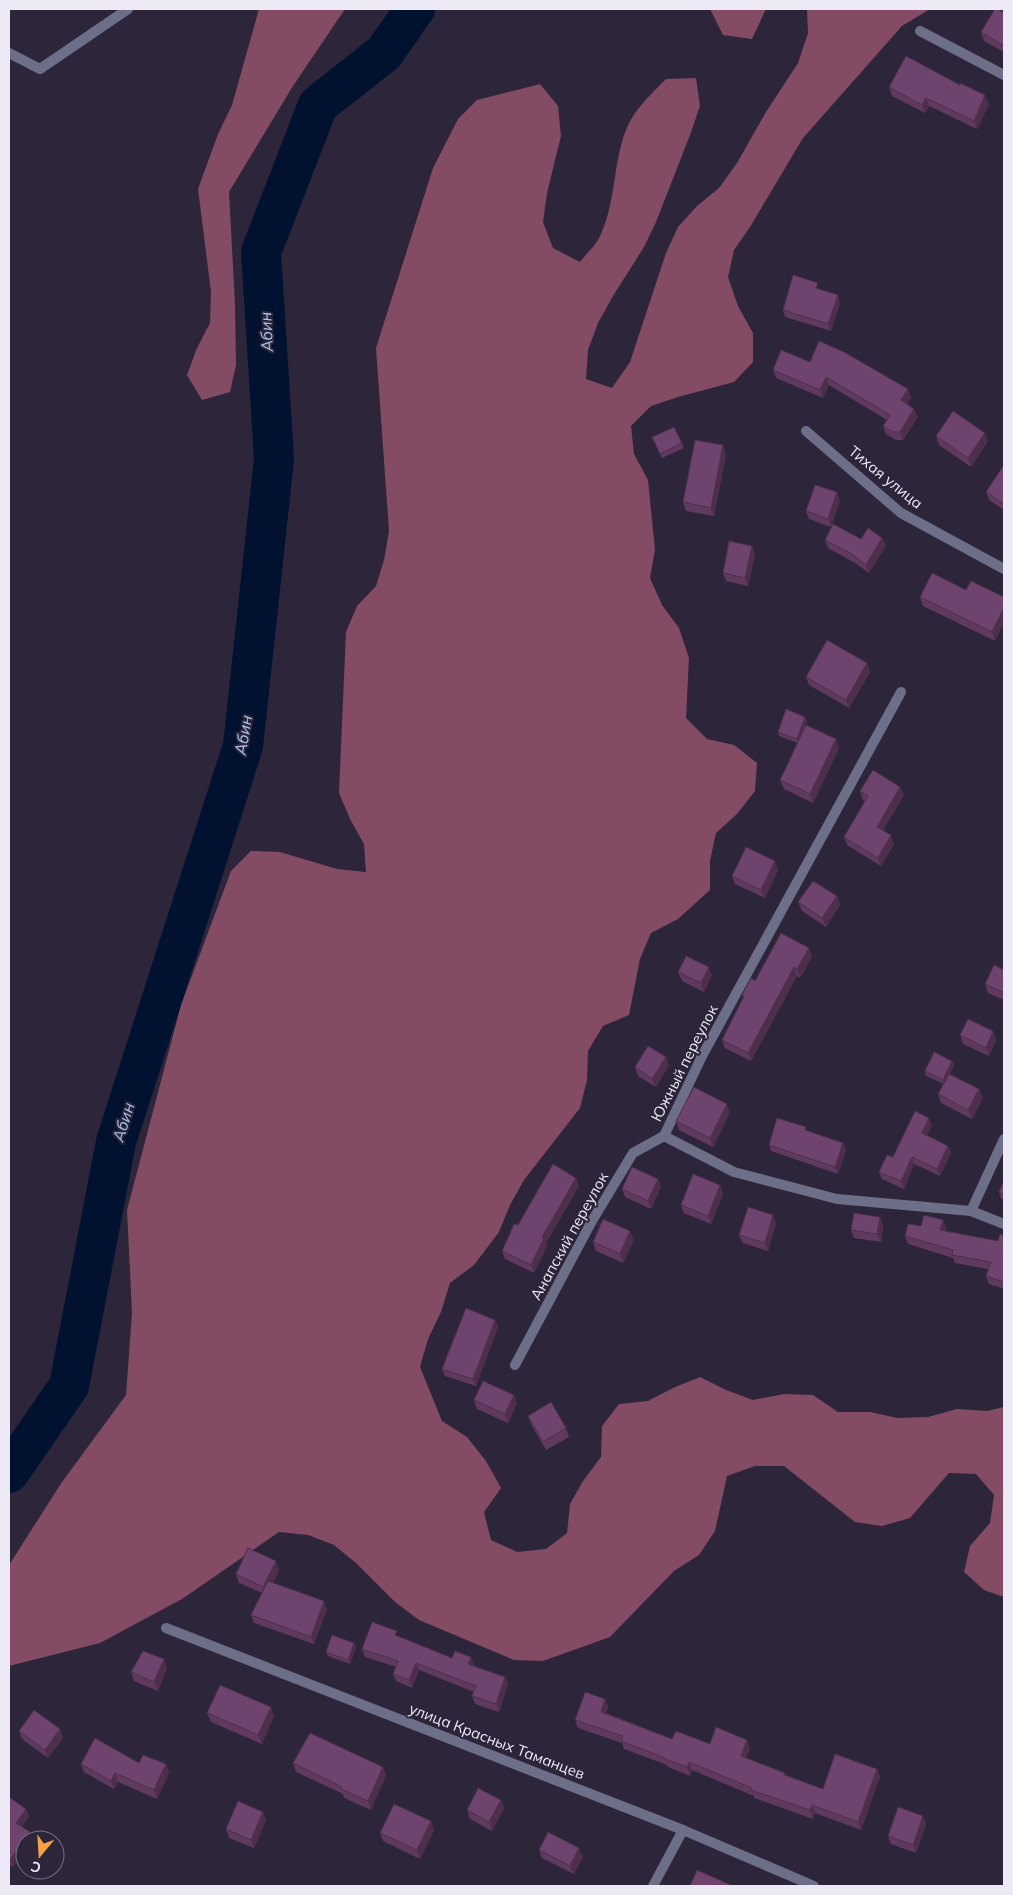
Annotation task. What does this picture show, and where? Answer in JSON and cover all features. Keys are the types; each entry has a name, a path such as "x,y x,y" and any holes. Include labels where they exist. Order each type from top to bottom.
{"street":[{"path":"9,53 40,69 128,9"},
{"path":"920,30 1004,75"},
{"name":"Тихая улица","path":"806,431 901,513 1004,569"},
{"name":"Южный переулок","path":"901,692 702,1056 664,1136 734,1172 838,1198 971,1211 1004,1224"},
{"name":"Анапский переулок","path":"515,1365 592,1220 633,1153 664,1136"},
{"path":"971,1211 1004,1139"},
{"name":"улица Красных Таманцев","path":"166,1628 683,1830 814,1886"},
{"path":"653,1886 683,1830"}],"shaded area":[{"path":"259,9 345,9 293,86 229,192 236,365 230,392 202,400 187,375 197,348 210,323 211,292 198,189 218,134 232,105"},
{"path":"710,9 766,9 752,39 723,35"},
{"path":"807,9 930,9 902,26 803,138 750,227 734,250 728,277 738,306 753,333 753,362 734,382 651,406 631,426 634,454 648,480 655,550 650,578 662,605 679,628 689,658 686,718 707,739 734,745 757,763 755,791 737,814 716,833 710,861 710,890 678,919 651,933 640,959 629,1015 603,1026 588,1051 587,1080 580,1108 524,1180 510,1205 499,1232 474,1265 450,1283 441,1312 428,1339 420,1367 442,1421 467,1437 486,1461 501,1488 484,1512 491,1540 517,1552 546,1549 567,1533 570,1504 583,1481 601,1457 602,1426 619,1404 648,1401 700,1377 726,1390 753,1400 784,1394 813,1395 838,1412 870,1412 898,1418 928,1417 957,1409 987,1411 1004,1407 1004,1597 984,1590 964,1572 970,1546 990,1523 994,1495 976,1474 949,1473 910,1518 882,1526 855,1522 784,1466 755,1466 727,1476 715,1531 699,1555 674,1571 610,1637 543,1661 514,1660 419,1620 395,1602 356,1563 334,1545 308,1535 279,1532 182,1599 100,1643 9,1666 9,1565 62,1482 126,1395 132,1313 127,1210 181,1005 231,871 251,851 280,852 337,869 366,872 364,844 350,819 339,793 346,632 357,606 376,586 384,560 389,531 376,348 433,168 458,119 477,100 540,84 558,106 561,136 547,193 543,222 553,248 580,262 597,241 605,225 620,151 629,123 646,100 666,79 696,78 700,106 656,222 644,247 598,323 588,350 586,379 612,388 630,362 666,253 678,227 697,206 719,188 737,163 766,112 798,63 808,33"}],"building":[{"path":"995,9 1004,13 1004,46 981,32"},
{"path":"906,56 960,85 960,83 985,95 974,121 926,98 922,105 889,87"},
{"path":"793,275 818,283 816,288 838,295 828,324 783,310"},
{"path":"819,341 844,352 908,389 901,400 914,409 900,432 893,432 883,426 890,415 826,377 820,390 773,370 781,350 810,362"},
{"path":"953,411 985,433 968,458 936,436"},
{"path":"674,427 682,443 660,454 652,437"},
{"path":"695,440 723,445 711,508 683,502"},
{"path":"1004,467 1004,504 986,492"},
{"path":"815,485 837,492 828,519 806,511"},
{"path":"833,524 861,539 868,528 882,538 866,565 852,554 825,540"},
{"path":"729,541 752,546 745,578 723,573"},
{"path":"932,573 966,590 971,581 1004,597 1004,608 992,632 920,597"},
{"path":"827,640 867,663 846,700 806,677"},
{"path":"786,709 805,717 797,739 778,732"},
{"path":"806,725 836,739 810,794 780,780"},
{"path":"873,770 900,787 877,827 891,835 878,858 844,837 868,796 860,791"},
{"path":"746,847 775,861 761,890 732,876"},
{"path":"813,881 837,896 822,918 798,902"},
{"path":"781,933 809,948 797,969 794,967 748,1053 722,1040 751,978 755,981"},
{"path":"686,956 709,967 701,983 678,972"},
{"path":"994,965 1004,970 1004,993 985,984"},
{"path":"968,1019 993,1031 986,1048 960,1035"},
{"path":"648,1046 666,1057 652,1079 635,1067"},
{"path":"934,1052 952,1061 943,1080 925,1071"},
{"path":"949,1074 979,1089 968,1110 938,1094"},
{"path":"694,1087 727,1104 710,1138 676,1121"},
{"path":"915,1111 929,1118 922,1133 948,1146 937,1169 912,1157 901,1181 879,1172 887,1155 893,1157"},
{"path":"777,1118 806,1127 805,1130 843,1143 835,1167 769,1145"},
{"path":"553,1164 576,1178 542,1237 544,1238 531,1265 502,1251 514,1224 518,1225"},
{"path":"632,1167 658,1179 648,1201 622,1189"},
{"path":"693,1174 720,1185 708,1216 681,1205"},
{"path":"1004,1180 1004,1195 999,1192"},
{"path":"748,1207 773,1215 765,1243 739,1235"},
{"path":"854,1213 880,1217 877,1234 851,1230"},
{"path":"924,1215 943,1220 940,1230 998,1241 1000,1234 1004,1236 1004,1282 986,1276 991,1262 952,1255 953,1250 905,1236 908,1224 921,1226"},
{"path":"603,1219 630,1231 620,1254 593,1242"},
{"path":"466,1308 495,1320 473,1379 442,1369"},
{"path":"483,1381 514,1395 505,1414 474,1400"},
{"path":"551,1402 566,1428 543,1442 528,1416"},
{"path":"248,1548 276,1561 263,1587 236,1574"},
{"path":"268,1581 324,1601 311,1637 251,1615"},
{"path":"372,1622 397,1631 395,1635 452,1658 455,1651 471,1657 468,1664 505,1677 496,1704 472,1696 476,1686 416,1663 409,1680 393,1674 398,1661 362,1649"},
{"path":"332,1635 354,1643 348,1660 326,1652"},
{"path":"143,1651 164,1659 154,1682 131,1672"},
{"path":"220,1685 271,1707 258,1735 207,1713"},
{"path":"585,1692 605,1699 601,1712 672,1739 676,1731 710,1744 716,1727 747,1740 741,1756 785,1773 784,1775 823,1789 835,1754 877,1769 858,1822 812,1805 810,1810 751,1790 752,1788 689,1762 687,1767 621,1741 623,1736 575,1720"},
{"path":"34,1710 60,1729 45,1750 19,1731"},
{"path":"310,1733 383,1767 368,1801 293,1763"},
{"path":"95,1738 139,1763 143,1755 166,1764 154,1790 115,1773 111,1781 81,1764"},
{"path":"478,1788 501,1800 489,1822 467,1810"},
{"path":"9,1797 26,1809 16,1823 27,1830 15,1830 15,1853 9,1859"},
{"path":"238,1801 263,1812 251,1840 226,1829"},
{"path":"394,1804 431,1821 417,1850 380,1833"},
{"path":"898,1807 923,1816 913,1845 888,1836"},
{"path":"548,1832 579,1848 570,1866 539,1850"},
{"path":"697,1870 733,1886 690,1886"}],"waterway":[{"name":"Абин","path":"9,1473 69,1386 116,1142 243,746 274,459 261,252 318,105 384,53 415,9"}]}
